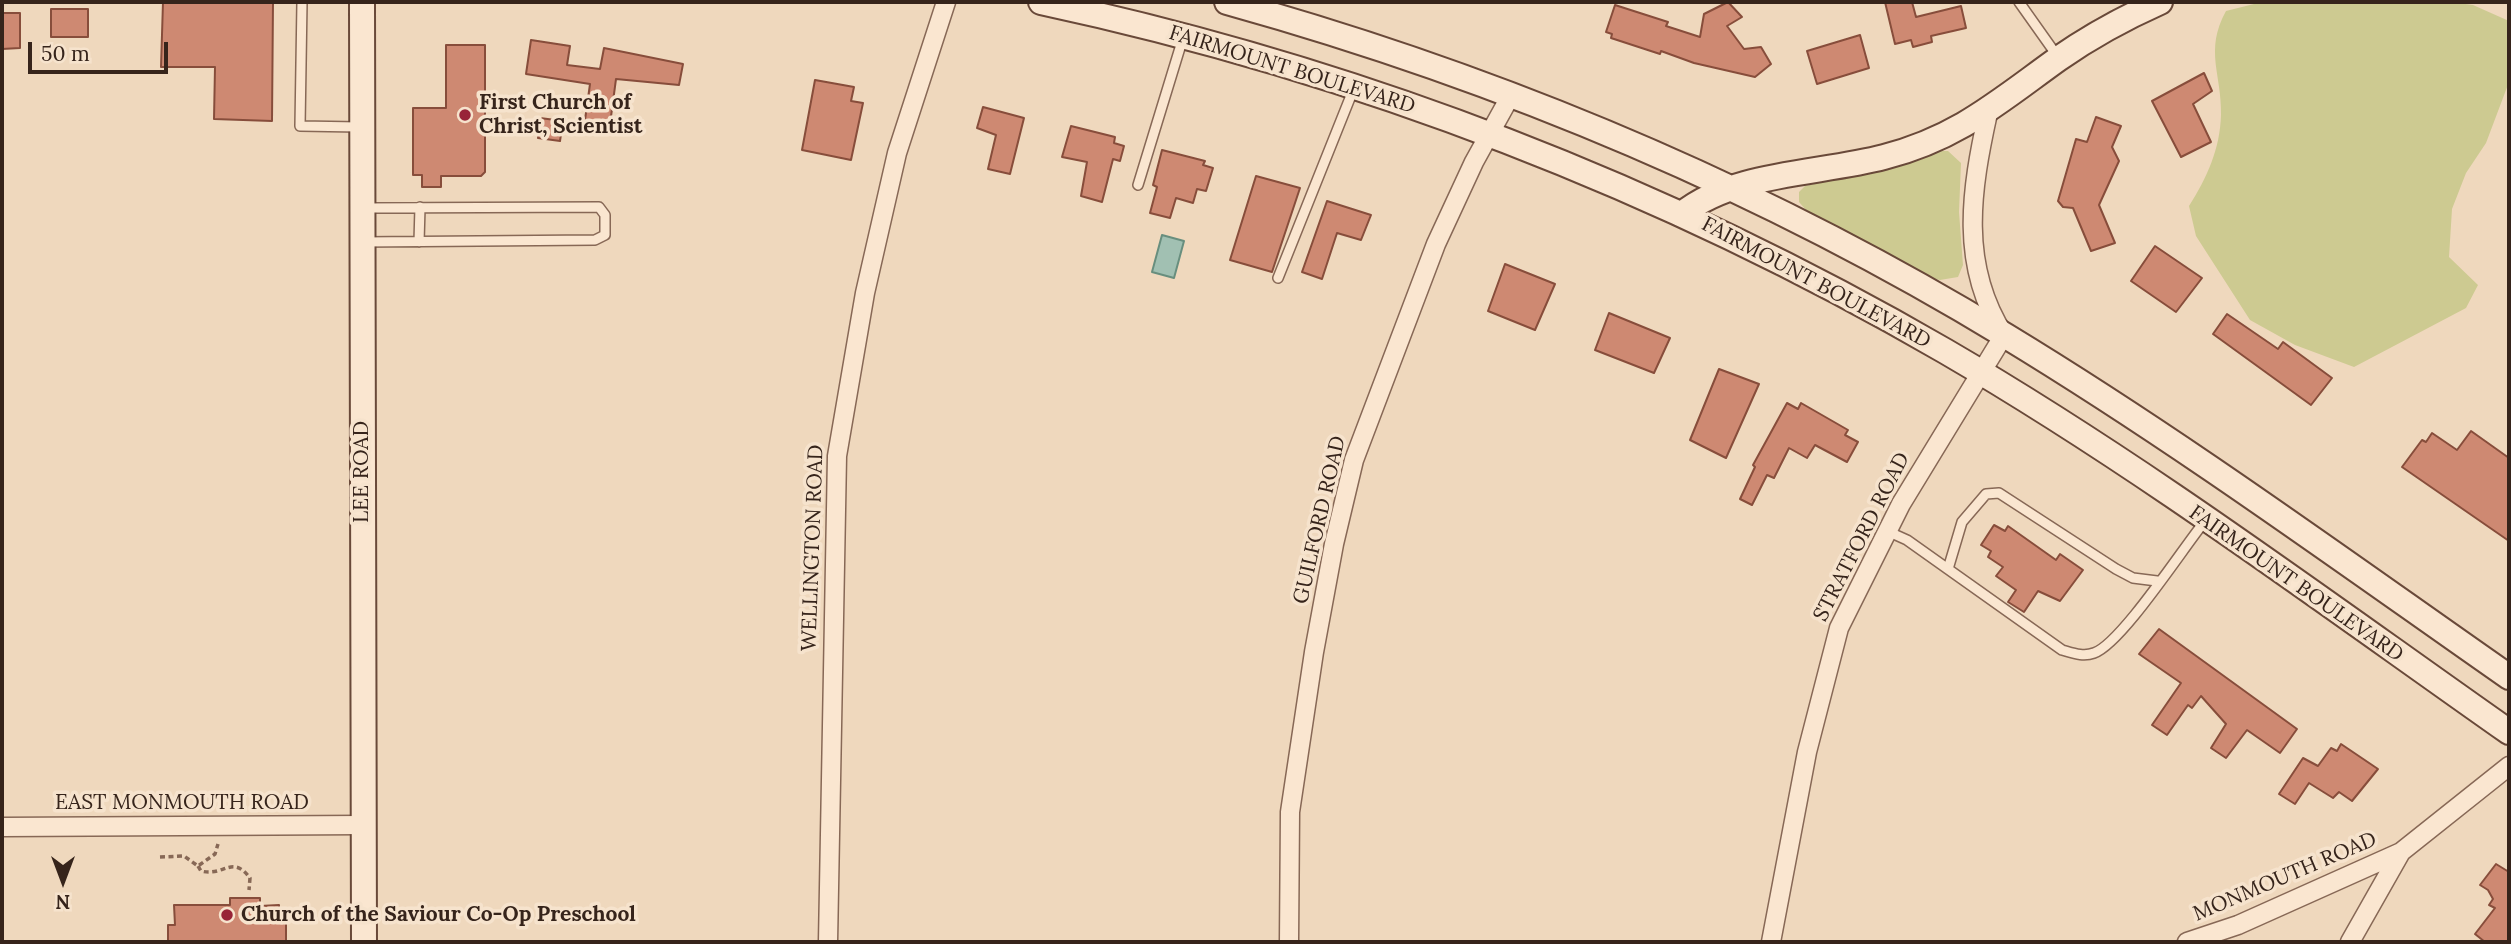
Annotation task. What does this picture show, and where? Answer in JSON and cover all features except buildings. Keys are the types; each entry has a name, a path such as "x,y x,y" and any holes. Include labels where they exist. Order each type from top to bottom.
{"main road":[{"name":"LEE ROAD","path":"362,2 364,942"},
{"name":"FAIRMOUNT BOULEVARD","path":"1041,2 1184,36 1354,86 1489,134 1682,214 1787,265 1981,373 2205,521 2509,732"},
{"name":"FAIRMOUNT BOULEVARD","path":"1227,2 1350,38 1511,95 1730,188 1835,240 2004,335 2188,455 2509,677"},
{"path":"1682,214 1700,201 1730,188 1886,157 1933,141 1988,113 2059,59 2107,27 2160,2"}],"street":[{"name":"WELLINGTON ROAD","path":"828,942 837,456 865,293 897,153 946,2"},
{"name":"GUILFORD ROAD","path":"1289,942 1290,812 1314,652 1334,544 1354,460 1422,276 1457,195 1511,95"},
{"path":"1988,113 1973,186 1971,232 1982,292 2004,335"},
{"name":"STRATFORD ROAD","path":"1771,942 1807,752 1839,628 1887,531 1930,453 2004,335"},
{"path":"2350,942 2401,852 2509,766"},
{"name":"EAST MONMOUTH ROAD","path":"2,827 363,825"},
{"name":"MONMOUTH ROAD","path":"2187,942 2238,925 2401,852"}],"lane":[{"path":"302,2 300,125 361,127"},
{"path":"2019,2 2059,59"},
{"path":"1138,185 1184,36"},
{"path":"1278,278 1354,86"},
{"path":"419,242 420,207"},
{"path":"361,208 599,207 604,215 604,234 595,240 361,242"},
{"path":"1948,569 1962,522 1986,494 1999,493 2116,569 2133,578 2157,581"},
{"path":"1887,531 1908,540 2062,650 2082,656 2096,653 2118,635 2205,521"}],"path":[{"path":"198,866 215,853 218,844"},
{"path":"160,857 184,856 201,871 213,874 232,866 240,867 250,878 249,890"}],"shaded area":[{"path":"2262,2 2451,2 2473,5 2509,21 2509,82 2486,143 2466,173 2452,209 2449,257 2478,285 2466,308 2354,367 2295,345 2250,320 2196,236 2189,206 2211,163 2220,128 2221,100 2216,38 2226,11"},
{"path":"1937,151 1948,151 1961,163 1959,212 1963,265 1958,277 1940,280 1923,277 1806,210 1799,202 1799,192 1805,186 1897,166"},
{"path":"1162,235 1184,241 1174,278 1152,272"}],"place":[{"name":"First Church of Christ, Scientist","path":"465,115"},
{"name":"Church of the Saviour Co-Op Preschool","path":"227,915"}]}
